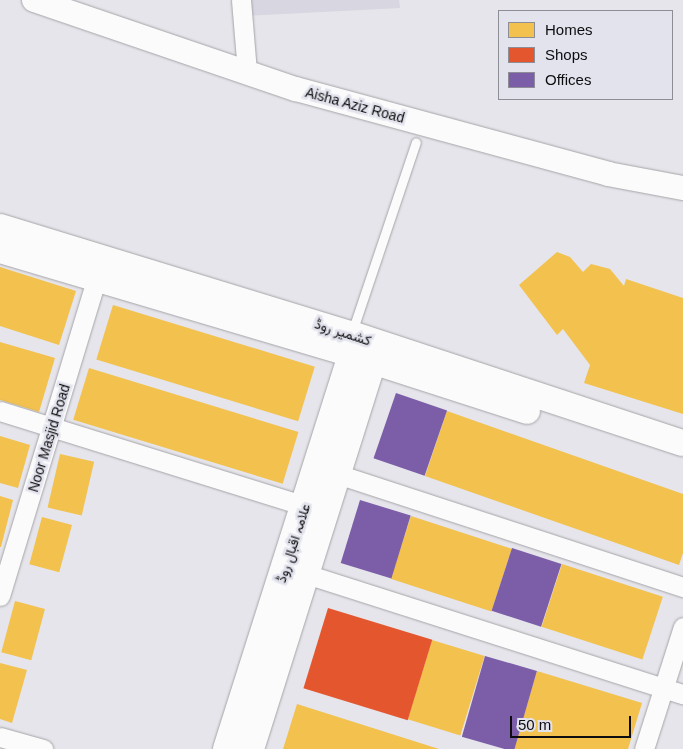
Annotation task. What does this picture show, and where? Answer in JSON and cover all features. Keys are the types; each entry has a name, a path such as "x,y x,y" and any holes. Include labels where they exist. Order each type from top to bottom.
{"main road":[{"name":"کشمیر روڈ","path":"0,228 362,346 683,443"},
{"name":"کشمیر روڈ","path":"0,250 96,280 362,346 683,461"},
{"name":"علامہ اقبال روڈ","path":"251,749 306,574 328,470 362,346"},
{"name":"علامہ اقبال روڈ","path":"226,749 305,506 328,470"}],"street":[{"name":"Aisha Aziz Road","path":"34,0 77,6 296,89 608,174 683,188"},
{"path":"241,0 247,72"},
{"name":"Noor Masjid Road","path":"0,596 3,574 53,426 96,280"},
{"path":"0,411 305,506"},
{"path":"328,470 683,586"},
{"path":"306,574 683,694"},
{"path":"644,749 683,627"},
{"path":"0,737 42,749"}],"lane":[{"path":"362,346 416,142"}],"shaded area":[{"path":"241,0 399,0 400,8 242,16"}],"building: Homes":[{"path":"557,252 570,257 583,272 591,264 610,269 624,286 626,279 683,298 683,414 584,383 590,365 563,329 557,335 519,285"},
{"path":"0,267 76,291 59,345 0,326"},
{"path":"113,305 315,367 298,421 96,360"},
{"path":"0,342 55,358 39,412 0,400"},
{"path":"89,368 298,432 283,484 73,420"},
{"path":"447,411 683,494 683,553 679,565 425,476"},
{"path":"0,436 30,445 18,488 0,483"},
{"path":"60,454 94,462 82,515 48,508"},
{"path":"0,496 13,500 1,547 0,547"},
{"path":"411,516 512,549 491,612 391,579"},
{"path":"42,517 72,525 59,572 29,564"},
{"path":"562,564 663,597 642,660 542,627"},
{"path":"15,601 45,609 31,660 1,652"},
{"path":"432,640 485,656 460,735 408,719"},
{"path":"0,663 27,670 12,723 0,719"},
{"path":"537,671 642,703 628,749 514,749"},
{"path":"297,704 439,749 283,749"}],"building: Shops":[{"path":"328,608 432,640 408,720 303,688"}],"building: Offices":[{"path":"396,393 447,411 425,476 374,458"},
{"path":"360,500 411,515 391,579 341,563"},
{"path":"512,548 561,564 541,627 492,611"},
{"path":"485,656 537,671 515,749 505,749 462,737"}]}
